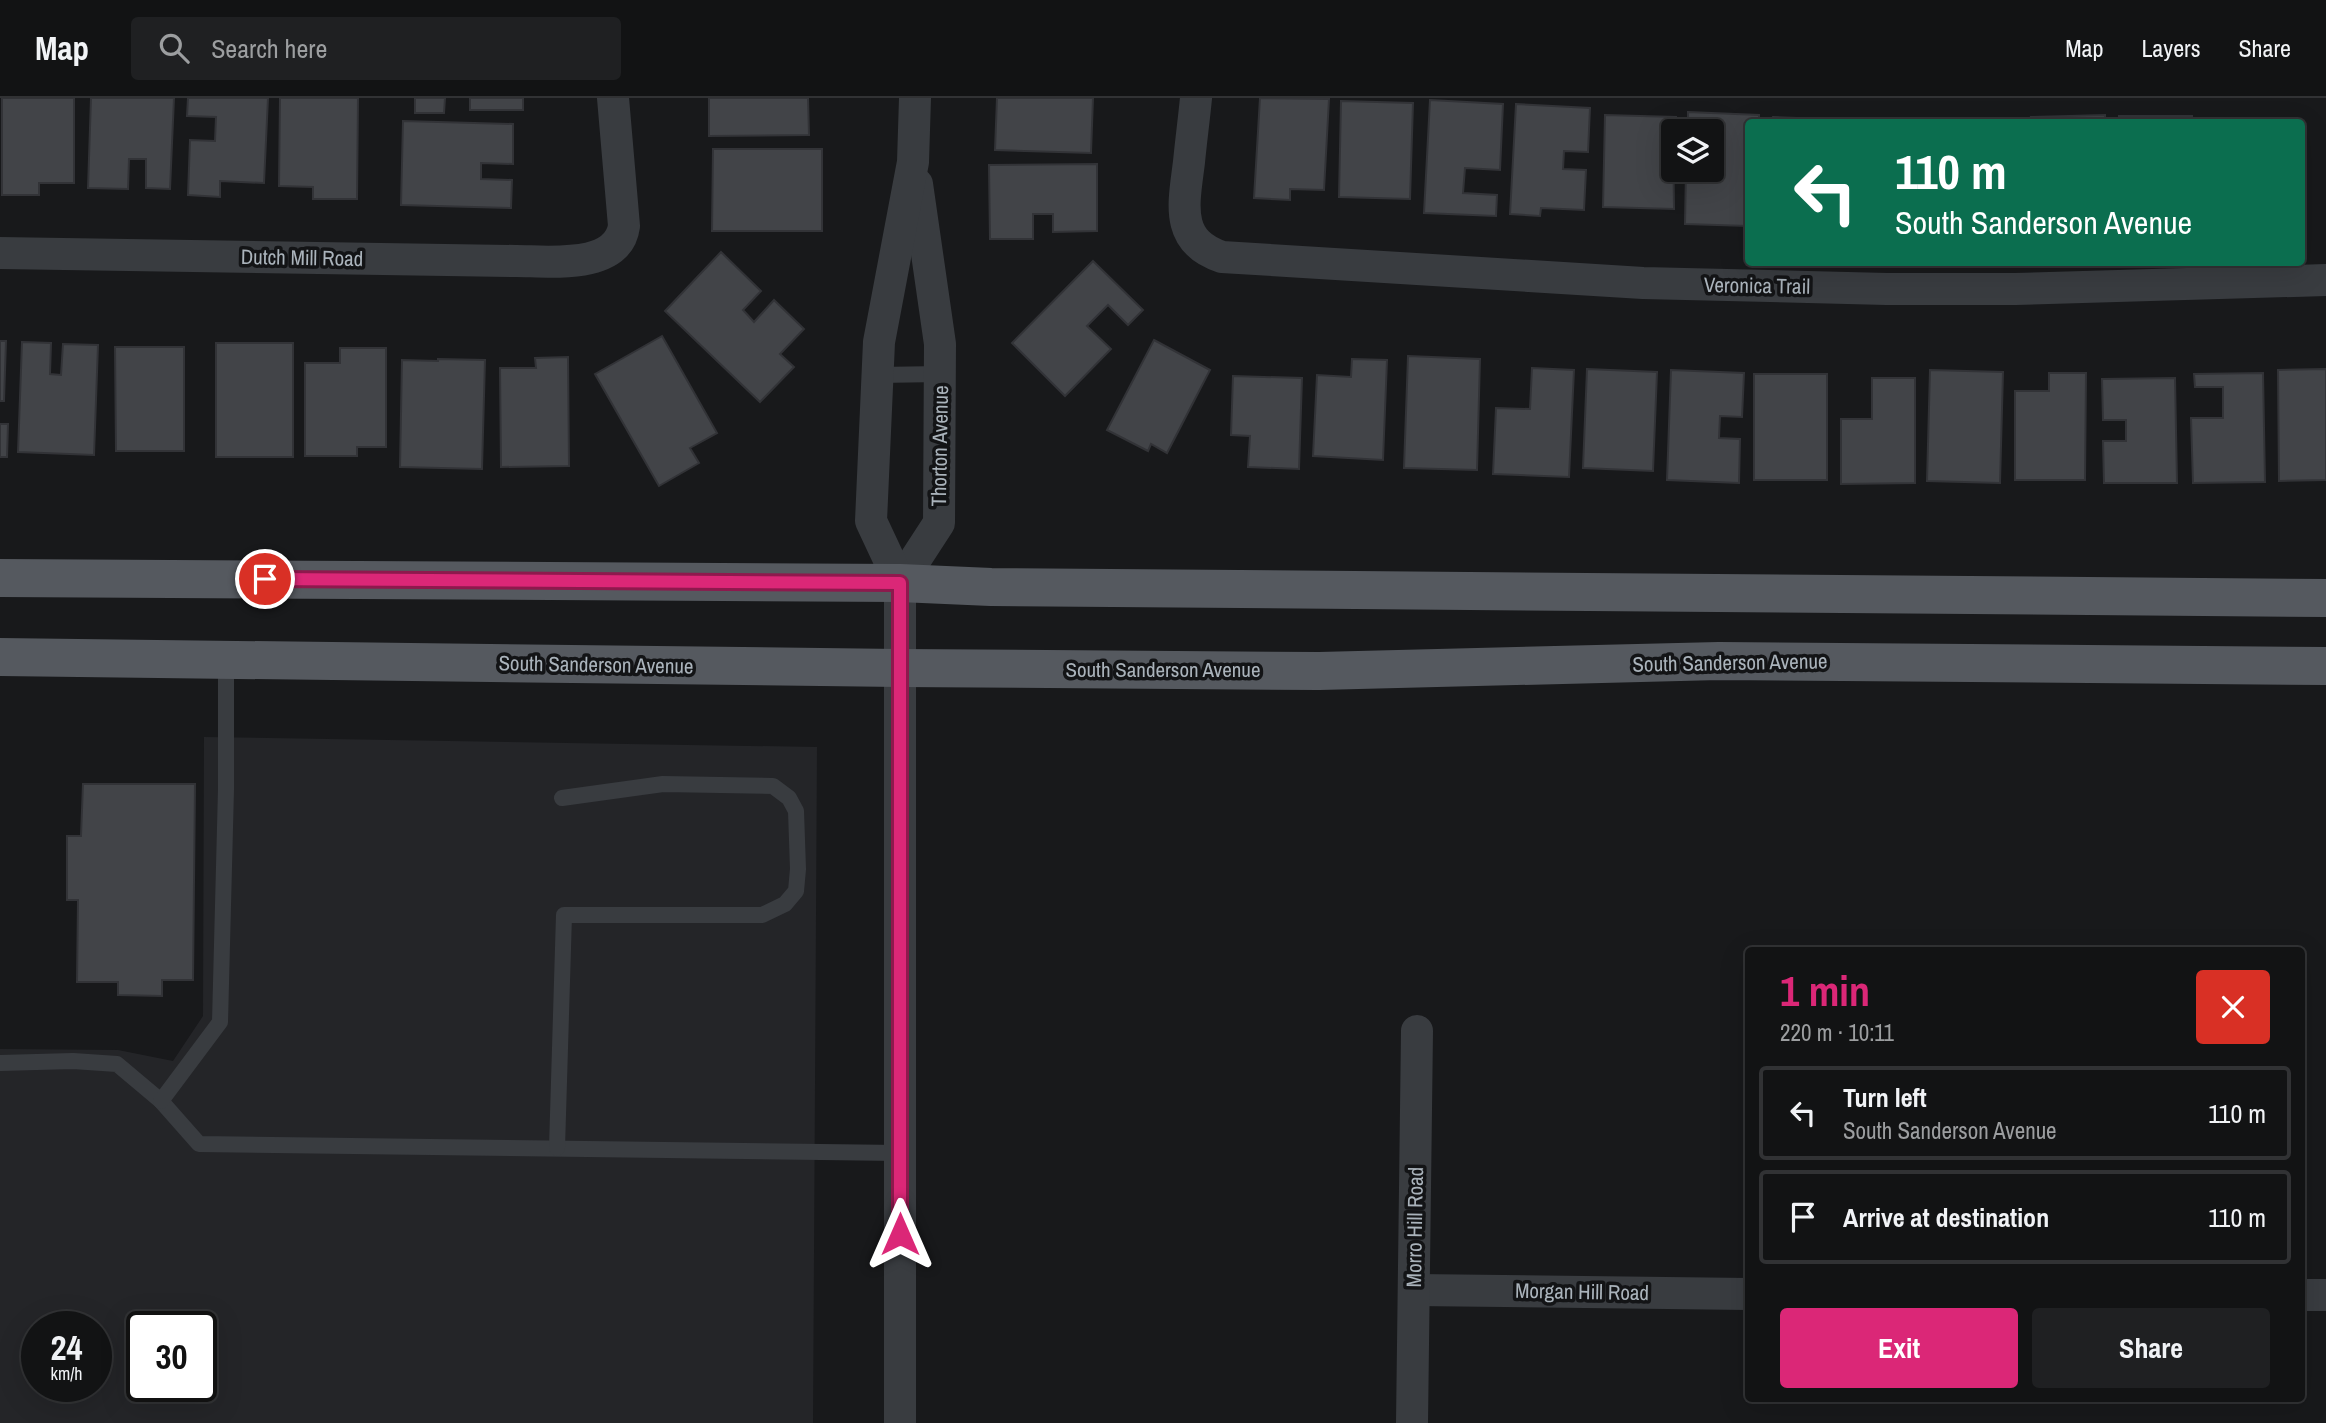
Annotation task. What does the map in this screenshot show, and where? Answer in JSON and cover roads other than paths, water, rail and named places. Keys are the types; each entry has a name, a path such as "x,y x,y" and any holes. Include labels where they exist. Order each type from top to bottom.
{"main road":[{"path":"0,578 900,583 991,587 2326,598"},
{"name":"South Sanderson Avenue","path":"0,657 1319,671 1719,661 2326,666"}],"street":[{"name":"Dutch Mill Road","path":"0,253 516,261 571,260 603,255 617,245 623,236 624,226 613,98"},
{"name":"Thorton Avenue","path":"900,583 871,521 878,342 913,162 915,98"},
{"name":"Veronica Trail","path":"1196,98 1183,211 1194,240 1207,252 1222,257 1268,262 1643,283 1887,289 2015,289 2326,280"},
{"name":"Thorton Avenue","path":"900,583 939,523 942,374 940,344 913,162"},
{"path":"900,583 900,1423"},
{"name":"Morro Hill Road","path":"1412,1423 1417,1031"},
{"name":"Morgan Hill Road","path":"1415,1290 1745,1294"},
{"path":"2305,1295 2326,1295"}],"lane":[{"path":"877,375 942,374"},
{"path":"162,1101 219,1022 226,789 226,661"},
{"path":"557,1148 565,915 762,915 785,904 796,891 798,869 796,811 789,798 773,786 663,784 562,798"},
{"path":"0,1063 73,1061 117,1064 162,1101 199,1143 900,1153"}]}
